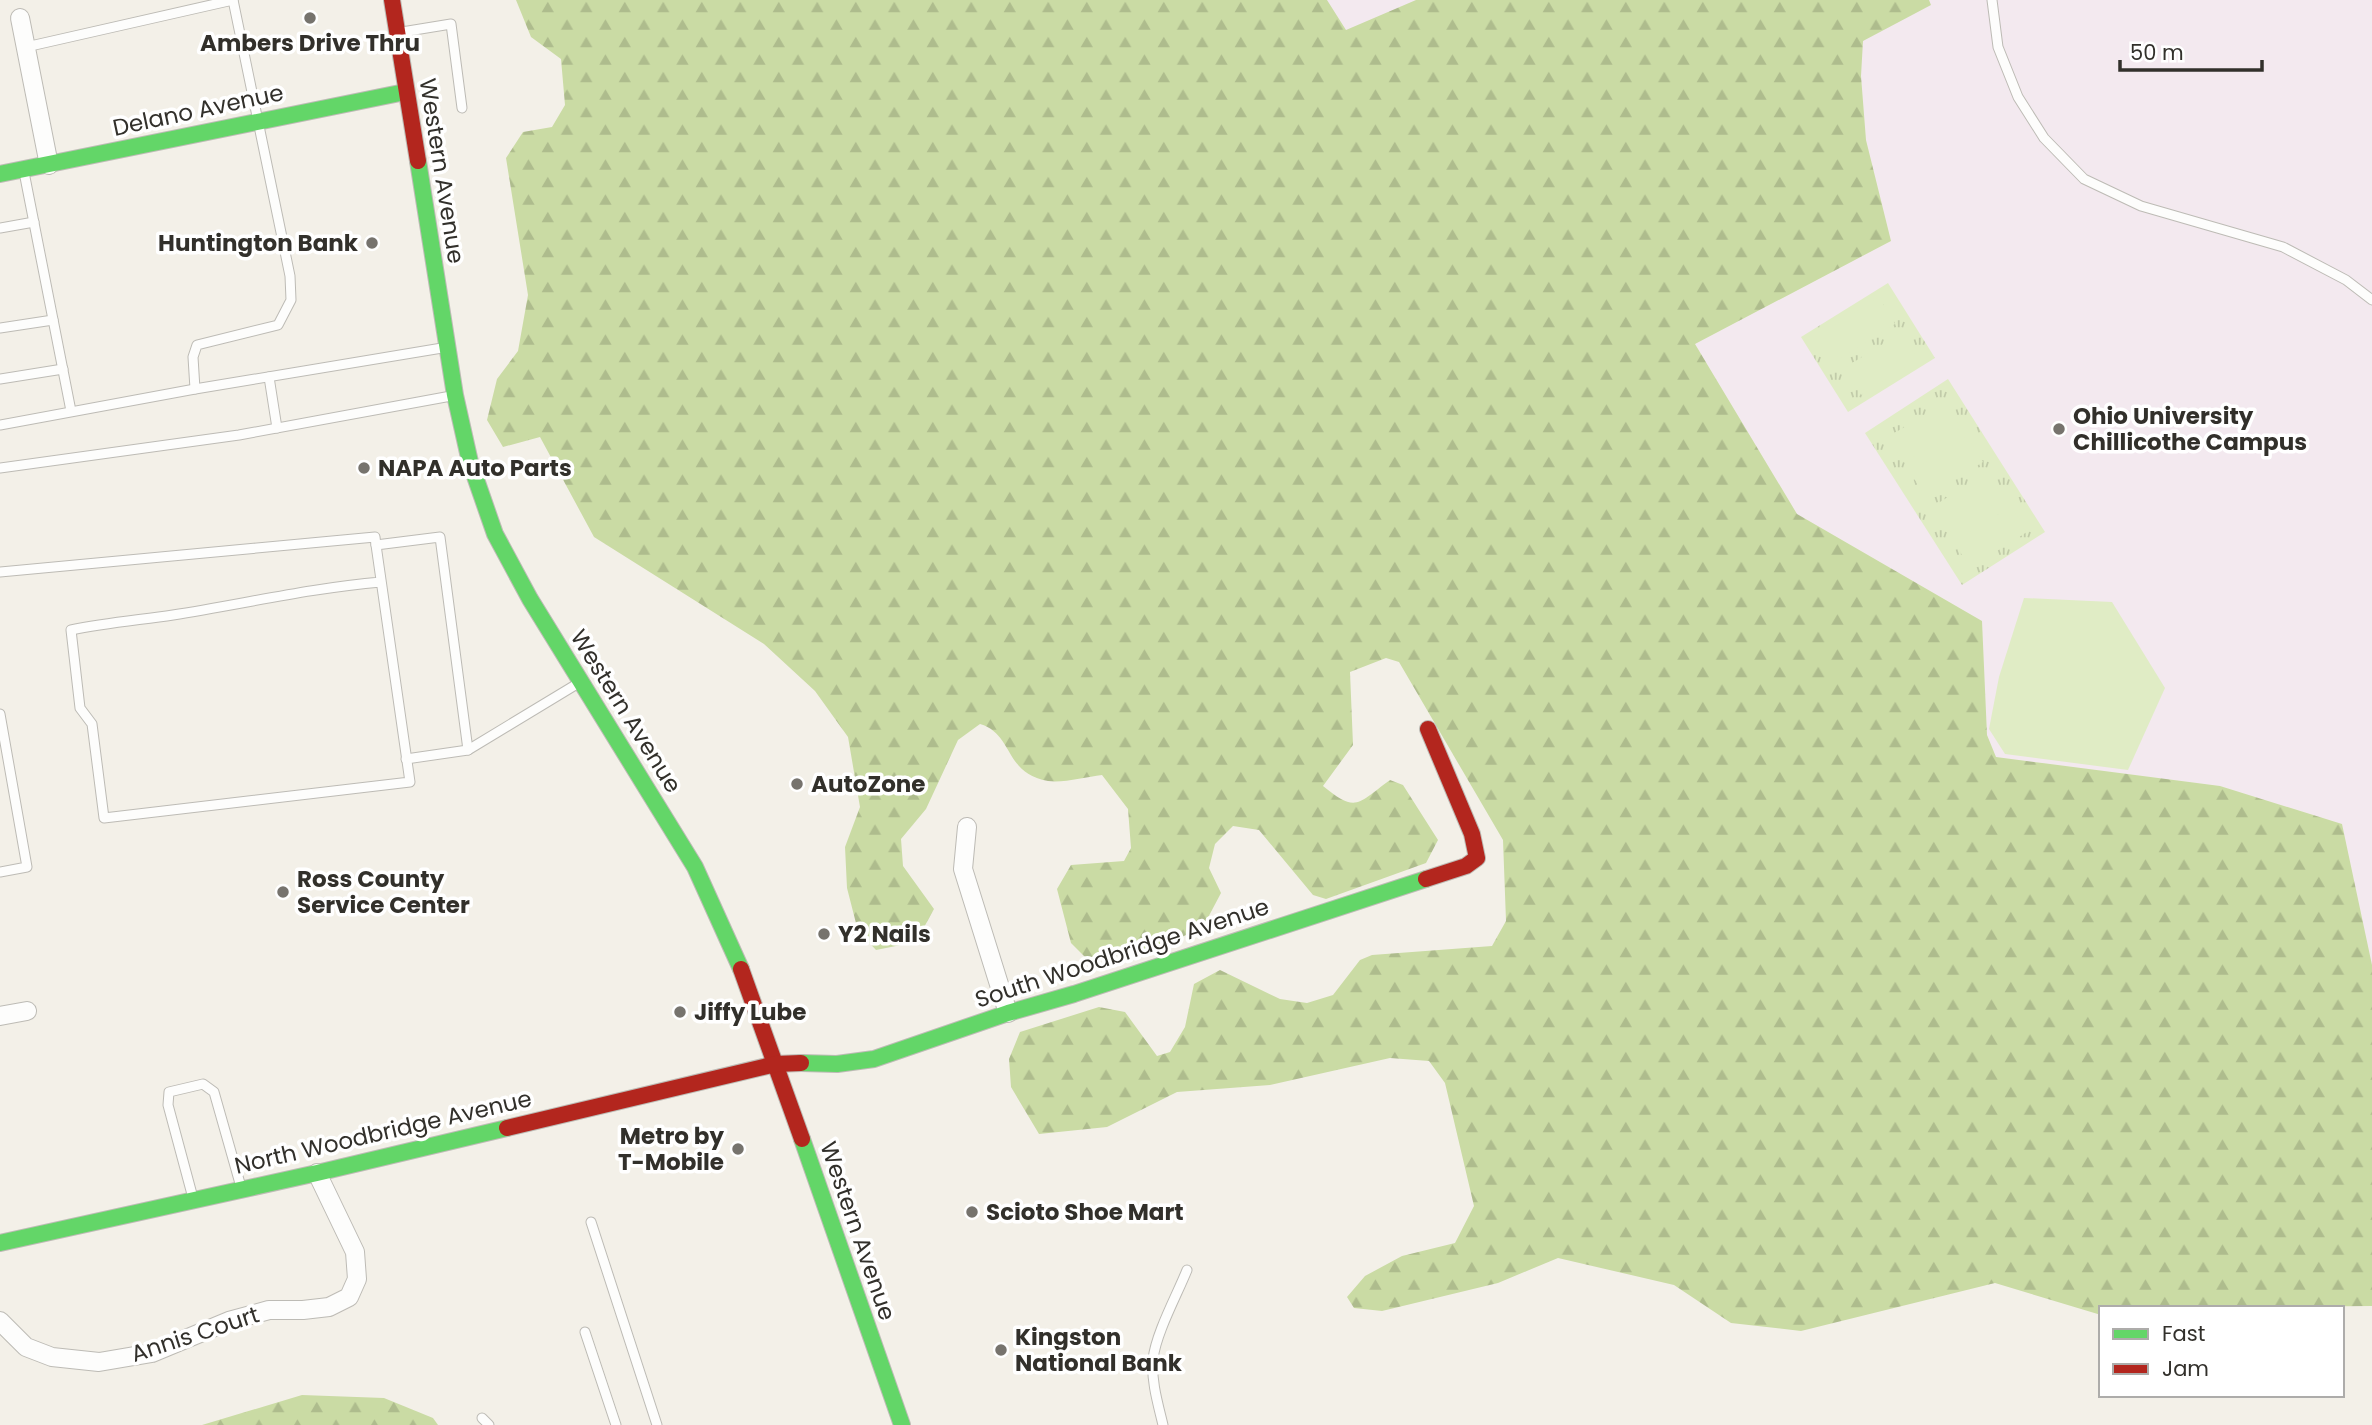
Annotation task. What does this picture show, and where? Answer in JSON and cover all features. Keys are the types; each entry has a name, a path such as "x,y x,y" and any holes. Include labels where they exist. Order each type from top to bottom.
{"street":[{"name":"Western Avenue","path":"392,0 455,395 470,462 495,534 530,599 695,867 748,986 902,1425"},
{"path":"20,18 49,165"},
{"name":"Delano Avenue","path":"0,174 405,92"},
{"name":"South Woodbridge Avenue","path":"776,1064 837,1064 874,1059 1008,1013 1466,866 1476,858 1472,834 1428,729"},
{"path":"967,827 962,869 1008,1013"},
{"path":"0,1016 27,1011"},
{"name":"North Woodbridge Avenue","path":"0,1243 776,1064"},
{"name":"Annis Court","path":"0,1321 26,1347 52,1357 99,1362 152,1353 229,1321 269,1310 329,1307 349,1297 357,1279 355,1252 317,1172"}],"lane":[{"path":"26,47 233,0 290,276 290,300 278,325 197,345 193,357 194,389"},
{"path":"1992,0 1998,47 2018,97 2044,138 2084,179 2141,206 2283,247 2346,280 2372,300"},
{"path":"396,32 451,24 463,108"},
{"path":"23,170 71,411"},
{"path":"0,228 34,222"},
{"path":"0,328 53,320"},
{"path":"0,425 194,389 447,348"},
{"path":"0,379 63,369"},
{"path":"269,377 277,428"},
{"path":"0,468 277,428 455,395"},
{"path":"0,572 375,537 410,782 104,818 92,724 79,708 71,630 326,587 381,582"},
{"path":"376,545 440,537 468,750"},
{"path":"406,759 468,750 581,681"},
{"path":"0,714 27,867 0,872"},
{"path":"192,1198 168,1105 169,1091 190,1085 203,1084 214,1092 242,1189"},
{"path":"591,1222 657,1425"},
{"path":"1163,1425 1155,1389 1153,1358 1165,1320 1187,1270"},
{"path":"585,1332 617,1425"}],"shaded area":[{"path":"1308,0 1463,0 1339,51"},
{"name":"Ohio University Chillicothe Campus","path":"1798,0 2372,0 2372,965 2342,824 2220,786 1996,757 1987,735 1982,621 1797,514 1695,344 1891,241 1866,140 1861,76"}],"green space":[{"path":"516,0 1327,0 1346,30 1416,0 1929,0 1931,5 1863,41 1861,76 1866,140 1891,241 1695,344 1797,514 1982,621 1987,735 1996,757 2220,786 2342,824 2372,965 2372,1306 2099,1306 2099,1314 1995,1283 1801,1331 1731,1323 1674,1285 1558,1258 1498,1283 1382,1311 1354,1308 1347,1297 1365,1276 1402,1256 1455,1243 1474,1206 1445,1083 1429,1061 1390,1058 1270,1085 1177,1092 1107,1127 1039,1134 1011,1087 1009,1059 1020,1032 1099,1007 1125,1012 1157,1056 1170,1052 1185,1027 1194,984 1220,970 1280,999 1307,1003 1333,995 1360,960 1372,955 1492,946 1506,921 1503,840 1399,662 1386,658 1350,672 1353,745 1323,786 1343,800 1357,802 1390,780 1403,785 1438,840 1426,863 1326,899 1313,895 1259,830 1233,826 1215,844 1209,868 1221,893 1203,927 1167,944 1090,962 1071,943 1057,889 1071,865 1124,861 1131,848 1128,809 1102,775 1068,781 1048,781 1034,777 1016,763 999,736 980,724 958,740 926,809 901,839 903,866 934,909 916,942 876,950 858,931 847,888 845,847 860,807 848,737 815,691 764,644 594,537 540,437 503,447 487,420 497,379 518,351 528,295 506,158 523,132 552,127 565,105 561,59 531,37"},
{"path":"1888,283 1935,358 1848,412 1801,337"},
{"path":"1879,297 1895,324 1839,359 1822,333"},
{"path":"1901,333 1918,359 1861,395 1844,368"},
{"path":"1948,379 2045,532 1962,585 1865,433"},
{"path":"1945,402 1961,428 1904,463 1888,437"},
{"path":"1967,436 1983,462 1926,498 1910,472"},
{"path":"1989,471 2005,497 1948,533 1932,507"},
{"path":"2011,506 2027,532 1970,568 1954,542"},
{"path":"2024,598 2112,602 2165,688 2128,770 2005,754 1989,729 1999,677"},
{"path":"302,1395 384,1398 433,1418 438,1425 202,1425"}],"traffic: fast":[{"path":"0,174 405,92"},
{"path":"418,161 455,395 470,462 495,534 530,599 695,867 741,969"},
{"path":"801,1063 837,1064 874,1059 1008,1013 1426,879"},
{"path":"0,1243 507,1128"},
{"path":"802,1139 902,1425"}],"traffic: jam":[{"path":"392,0 418,161"},
{"path":"1426,879 1466,866 1477,858 1472,834 1428,729"},
{"path":"741,969 802,1139"},
{"path":"507,1128 776,1064 801,1063"}],"place":[{"name":"Ambers Drive Thru","path":"310,18"},
{"name":"Huntington Bank","path":"372,243"},
{"name":"Ohio University Chillicothe Campus","path":"2059,429"},
{"name":"NAPA Auto Parts","path":"364,468"},
{"name":"AutoZone","path":"797,784"},
{"name":"Ross County Service Center","path":"283,892"},
{"name":"Y2 Nails","path":"824,934"},
{"name":"Jiffy Lube","path":"680,1012"},
{"name":"Metro by T-Mobile","path":"738,1149"},
{"name":"Scioto Shoe Mart","path":"972,1212"},
{"name":"Kingston National Bank","path":"1001,1350"}]}
